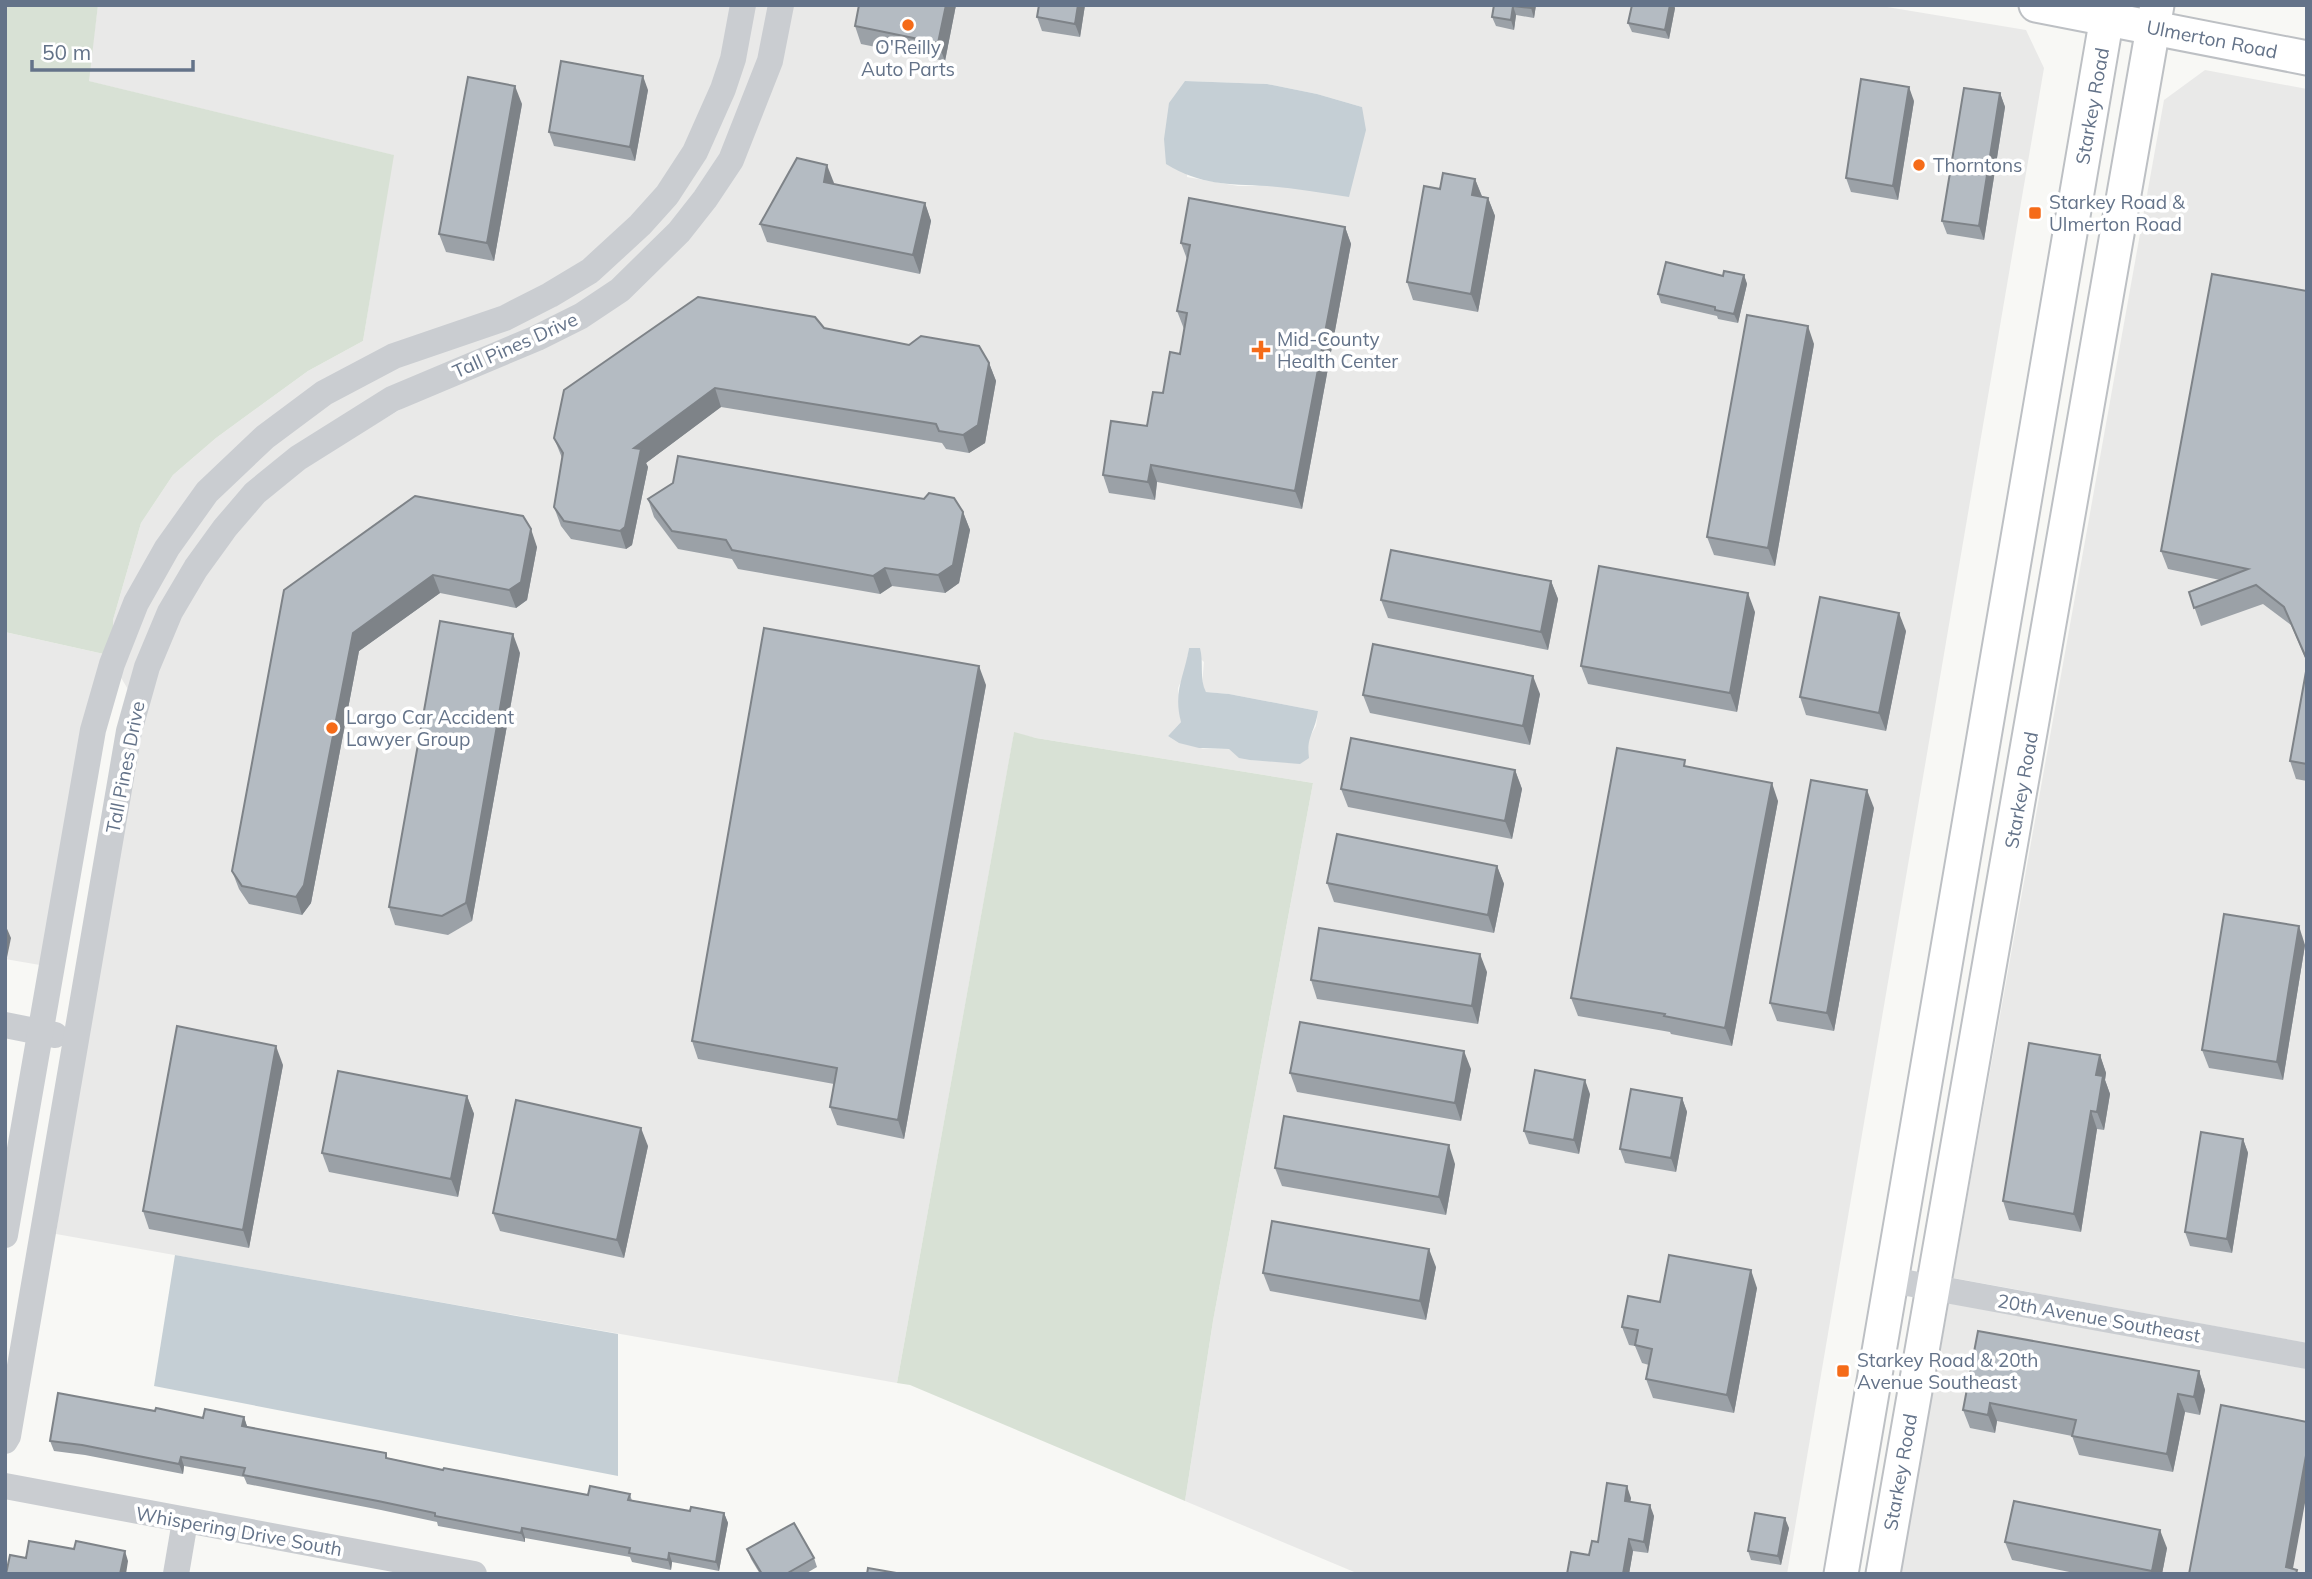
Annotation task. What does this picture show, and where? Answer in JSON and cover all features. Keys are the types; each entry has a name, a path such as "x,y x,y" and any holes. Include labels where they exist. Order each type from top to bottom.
{"main road":[{"name":"Ulmerton Road","path":"2036,5 2155,16 2307,58"},
{"name":"Starkey Road","path":"1841,1574 2108,12"},
{"name":"Starkey Road","path":"1883,1574 2155,16"}],"street":[{"name":"Tall Pines Drive","path":"5,1235 93,730 112,664 136,603 167,548 207,492 265,437 324,393 394,356 505,318 550,295 590,271 639,225 667,195 695,152 727,79 743,5"},
{"name":"Tall Pines Drive","path":"5,1441 11,1422 129,731 147,667 170,612 196,568 225,528 255,494 298,458 392,399 537,338 581,316 620,290 645,266 679,232 731,160 770,61 781,5"},
{"path":"5,1025 77,1040"},
{"name":"20th Avenue Southeast","path":"1891,1280 2307,1356"},
{"name":"Whispering Drive South","path":"5,1486 474,1574"},
{"path":"176,1574 185,1521"}],"shaded area":[{"path":"5,5 98,5 89,81 394,155 363,341 308,371 216,438 173,475 141,523 113,620 113,632 104,654 5,632"},
{"path":"98,5 732,5 723,56 686,146 659,187 632,216 584,260 545,284 259,427 113,632 113,620 141,523 173,475 216,438 308,371 363,341 393,155 88,81"},
{"path":"755,5 770,5 759,57 721,154 671,223 614,280 576,305 293,448 129,691 120,676 146,608 176,555 214,500 272,447 329,404 647,234"},
{"path":"792,5 1875,5 2026,30 2044,68 1787,1574 1359,1574 1185,1501 1213,1321 1313,783 1014,733 897,1383 56,1234 140,733 157,672 180,618 204,575 262,503 304,469 686,241","holes":["1185,81 1267,84 1362,107 1267,186 1238,186 1187,177","1189,648 1204,662 1202,685 1206,692 1318,711 1316,726 1307,742 1272,761 1251,760 1230,749 1203,749 1168,736 1181,722 1178,688 1185,673"]},
{"path":"2205,70 2307,89 2307,1343 1953,1278 2164,100"},
{"path":"1185,81 1267,84 1362,107 1366,130 1349,197 1203,180 1166,164 1164,139 1169,103"},
{"path":"5,632 104,654 40,965 5,959"},
{"path":"1189,648 1200,648 1206,692 1318,711 1309,744 1309,758 1300,764 1250,760 1239,758 1229,749 1199,748 1179,743 1168,736 1181,722 1178,702"},
{"path":"1014,732 1036,738 1313,783 1213,1321 1185,1501 910,1385 897,1383"},
{"path":"175,1255 618,1334 618,1476 154,1386"},
{"path":"1949,1303 2307,1369 2307,1574 1900,1574"}],"building":[{"path":"859,5 946,5 938,43 855,26"},
{"path":"1039,5 1078,5 1075,24 1037,17"},
{"path":"1494,5 1532,5 1531,8 1513,6 1511,20 1492,17"},
{"path":"1632,5 1670,5 1665,30 1628,23"},
{"path":"561,61 643,76 630,147 549,132"},
{"path":"468,77 515,86 487,243 439,234"},
{"path":"1861,79 1909,87 1893,186 1846,178"},
{"path":"1964,88 2000,93 1979,226 1942,221"},
{"path":"797,158 827,165 824,182 925,203 913,255 760,224"},
{"path":"1443,173 1475,179 1472,195 1488,198 1471,294 1407,282 1424,186 1440,189"},
{"name":"Mid-County Health Center","path":"1189,198 1345,227 1295,491 1151,465 1148,482 1103,475 1111,421 1147,426 1153,392 1163,393 1170,352 1180,354 1187,313 1177,311 1190,245 1181,243"},
{"path":"1666,262 1723,276 1724,271 1744,275 1734,314 1658,294"},
{"path":"2212,274 2307,291 2307,660 2284,607 2256,585 2194,608 2189,592 2248,569 2161,551"},
{"path":"698,297 815,317 824,328 909,345 921,336 979,346 989,363 978,425 963,435 939,431 936,424 715,388 634,448 641,449 625,527 620,531 564,521 554,507 563,453 554,438 564,390"},
{"path":"1747,315 1808,326 1768,548 1707,537"},
{"path":"678,456 924,499 929,493 954,498 963,512 953,565 938,575 885,568 873,576 732,550 726,540 672,531 648,499 673,483"},
{"path":"415,496 523,516 531,529 521,582 509,590 433,575 353,633 304,885 296,897 242,886 232,871 284,590"},
{"path":"1391,550 1551,581 1541,632 1381,600"},
{"path":"1599,566 1748,593 1730,693 1581,666"},
{"path":"1820,597 1899,613 1879,713 1800,697"},
{"path":"440,621 513,634 466,903 442,916 389,907"},
{"path":"764,628 979,666 898,1120 830,1107 837,1068 692,1041"},
{"path":"1373,644 1533,676 1523,726 1363,695"},
{"path":"2307,666 2307,764 2290,761"},
{"path":"1351,738 1515,770 1505,821 1341,789"},
{"path":"1617,748 1685,760 1684,766 1772,783 1725,1028 1664,1016 1665,1014 1571,998"},
{"path":"1811,780 1867,790 1827,1013 1770,1003"},
{"path":"1337,834 1497,866 1488,915 1327,883"},
{"path":"2224,914 2299,926 2277,1062 2202,1050"},
{"path":"1319,928 1480,954 1472,1006 1311,980"},
{"path":"1300,1022 1464,1051 1455,1103 1290,1073"},
{"path":"177,1026 276,1046 243,1230 143,1211"},
{"path":"2029,1043 2100,1055 2096,1075 2103,1076 2097,1112 2091,1111 2074,1214 2003,1201"},
{"path":"1535,1070 1585,1080 1574,1140 1524,1131"},
{"path":"338,1071 467,1096 451,1179 322,1153"},
{"path":"1631,1089 1682,1098 1671,1158 1620,1149"},
{"path":"516,1100 641,1128 617,1240 493,1213"},
{"path":"1284,1116 1449,1145 1439,1197 1275,1168"},
{"path":"2201,1132 2243,1139 2227,1239 2185,1232"},
{"path":"1272,1221 1429,1249 1420,1301 1263,1273"},
{"path":"1669,1255 1751,1270 1727,1395 1646,1379 1652,1349 1635,1345 1638,1330 1622,1327 1628,1296 1660,1302"},
{"path":"1978,1331 2199,1371 2194,1397 2178,1394 2167,1454 2072,1436 2076,1420 1990,1403 1988,1415 1963,1410"},
{"path":"58,1393 203,1418 205,1409 244,1417 242,1426 386,1453 386,1458 443,1470 444,1468 588,1495 590,1486 630,1494 628,1500 690,1511 691,1507 724,1513 716,1562 669,1553 668,1560 629,1553 630,1548 522,1528 521,1533 435,1516 435,1513 243,1475 245,1468 181,1457 179,1464 50,1441"},
{"path":"2221,1405 2307,1422 2307,1450 2286,1567 2297,1570 2296,1574 2189,1574"},
{"path":"1607,1483 1627,1486 1625,1501 1650,1505 1644,1542 1629,1539 1623,1574 1567,1574 1571,1552 1589,1555 1592,1541 1598,1542"},
{"path":"2014,1501 2160,1530 2152,1571 2005,1542"},
{"path":"1755,1513 1785,1518 1778,1556 1748,1551"},
{"path":"794,1523 814,1558 786,1574 762,1574 747,1549"},
{"path":"29,1541 74,1549 76,1541 125,1551 120,1574 6,1574 10,1555 26,1558"},
{"path":"868,1568 902,1574 867,1574"}],"place":[{"name":"O'Reilly Auto Parts","path":"908,25"},
{"name":"Thorntons","path":"1919,165"},
{"name":"Starkey Road & Ulmerton Road","path":"2035,213"},
{"name":"Mid-County Health Center","path":"1261,350"},
{"name":"Largo Car Accident Lawyer Group","path":"332,728"},
{"name":"Starkey Road & 20th Avenue Southeast","path":"1843,1371"}]}
